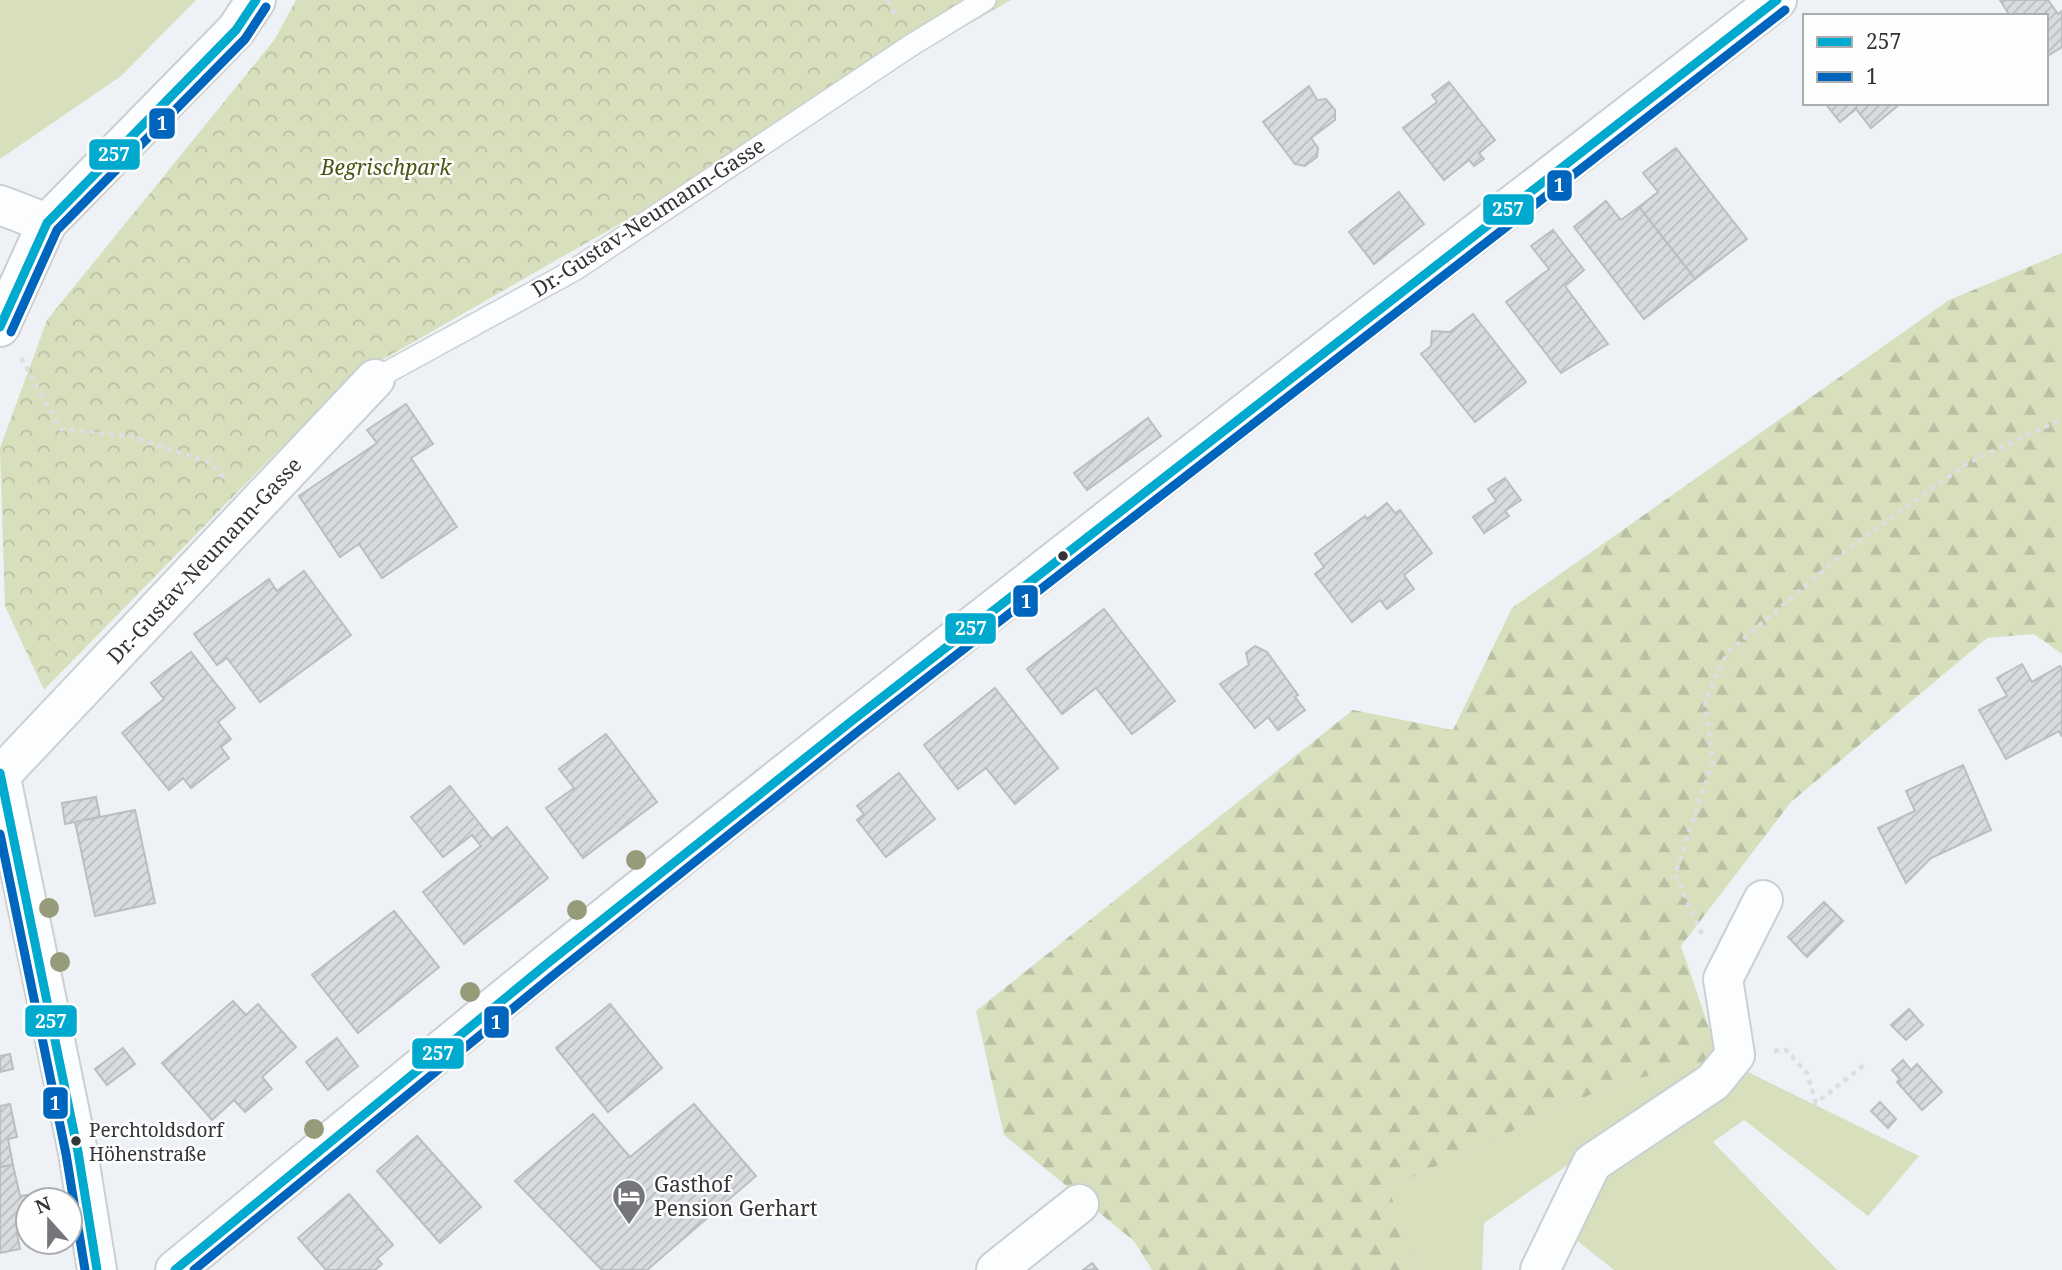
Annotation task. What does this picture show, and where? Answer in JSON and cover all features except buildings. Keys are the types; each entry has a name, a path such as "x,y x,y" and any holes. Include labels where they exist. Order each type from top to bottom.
{"street":[{"path":"1,325 47,223 236,30 256,0"},
{"path":"175,1270 547,964 1167,474 1777,0"},
{"path":"0,205 47,223"},
{"name":"Dr.-Gustav-Neumann-Gasse","path":"0,775 375,379"},
{"path":"0,775 78,1152 97,1270"},
{"path":"1540,1270 1592,1163 1713,1082 1735,1055 1723,979 1763,900"},
{"path":"996,1270 1079,1203"}],"lane":[{"name":"Dr.-Gustav-Neumann-Gasse","path":"375,379 576,269 910,46 985,0"}],"path":[{"path":"1,325 61,429 134,437 211,463 251,509"},
{"path":"1723,979 1675,874 1713,762 1704,701 1728,652 1852,546 1968,463 2062,419"},
{"path":"1735,1055 1786,1050 1807,1073 1816,1102 1864,1065"}],"green space":[{"path":"0,0 196,0 121,76 0,159"},
{"name":"Begrischpark","path":"296,0 1011,0 347,380 44,690 5,606 0,448 47,320 275,39"},
{"path":"2062,253 2062,654 2034,634 1987,638 1791,802 1681,946 1720,1060 1613,1084 1389,1188 1414,1270 1152,1270 1134,1241 1004,1135 976,1011 1353,710 1453,730 1512,608 1949,300"},
{"path":"1720,1060 1484,1223 1482,1270 1414,1270 1388,1188 1613,1084"},
{"path":"1748,1072 1919,1156 1868,1216 1744,1120 1713,1142 1837,1270 1614,1270 1570,1235 1599,1173"}],"transit line":[{"name":"257","path":"0,327 47,223 236,30 256,0"},
{"name":"257","path":"175,1270 548,963 853,720 1777,0"},
{"name":"1","path":"11,332 57,230 245,39 266,7"},
{"name":"1","path":"194,1270 556,973 861,729 1785,10"},
{"name":"257","path":"0,773 78,1152 97,1270"},
{"name":"1","path":"0,834 66,1154 85,1270"}],"place":[{"name":"Perchtoldsdorf Höhenstraße","path":"76,1141"},
{"name":"Gasthof Pension Gerhart","path":"629,1226"}]}
